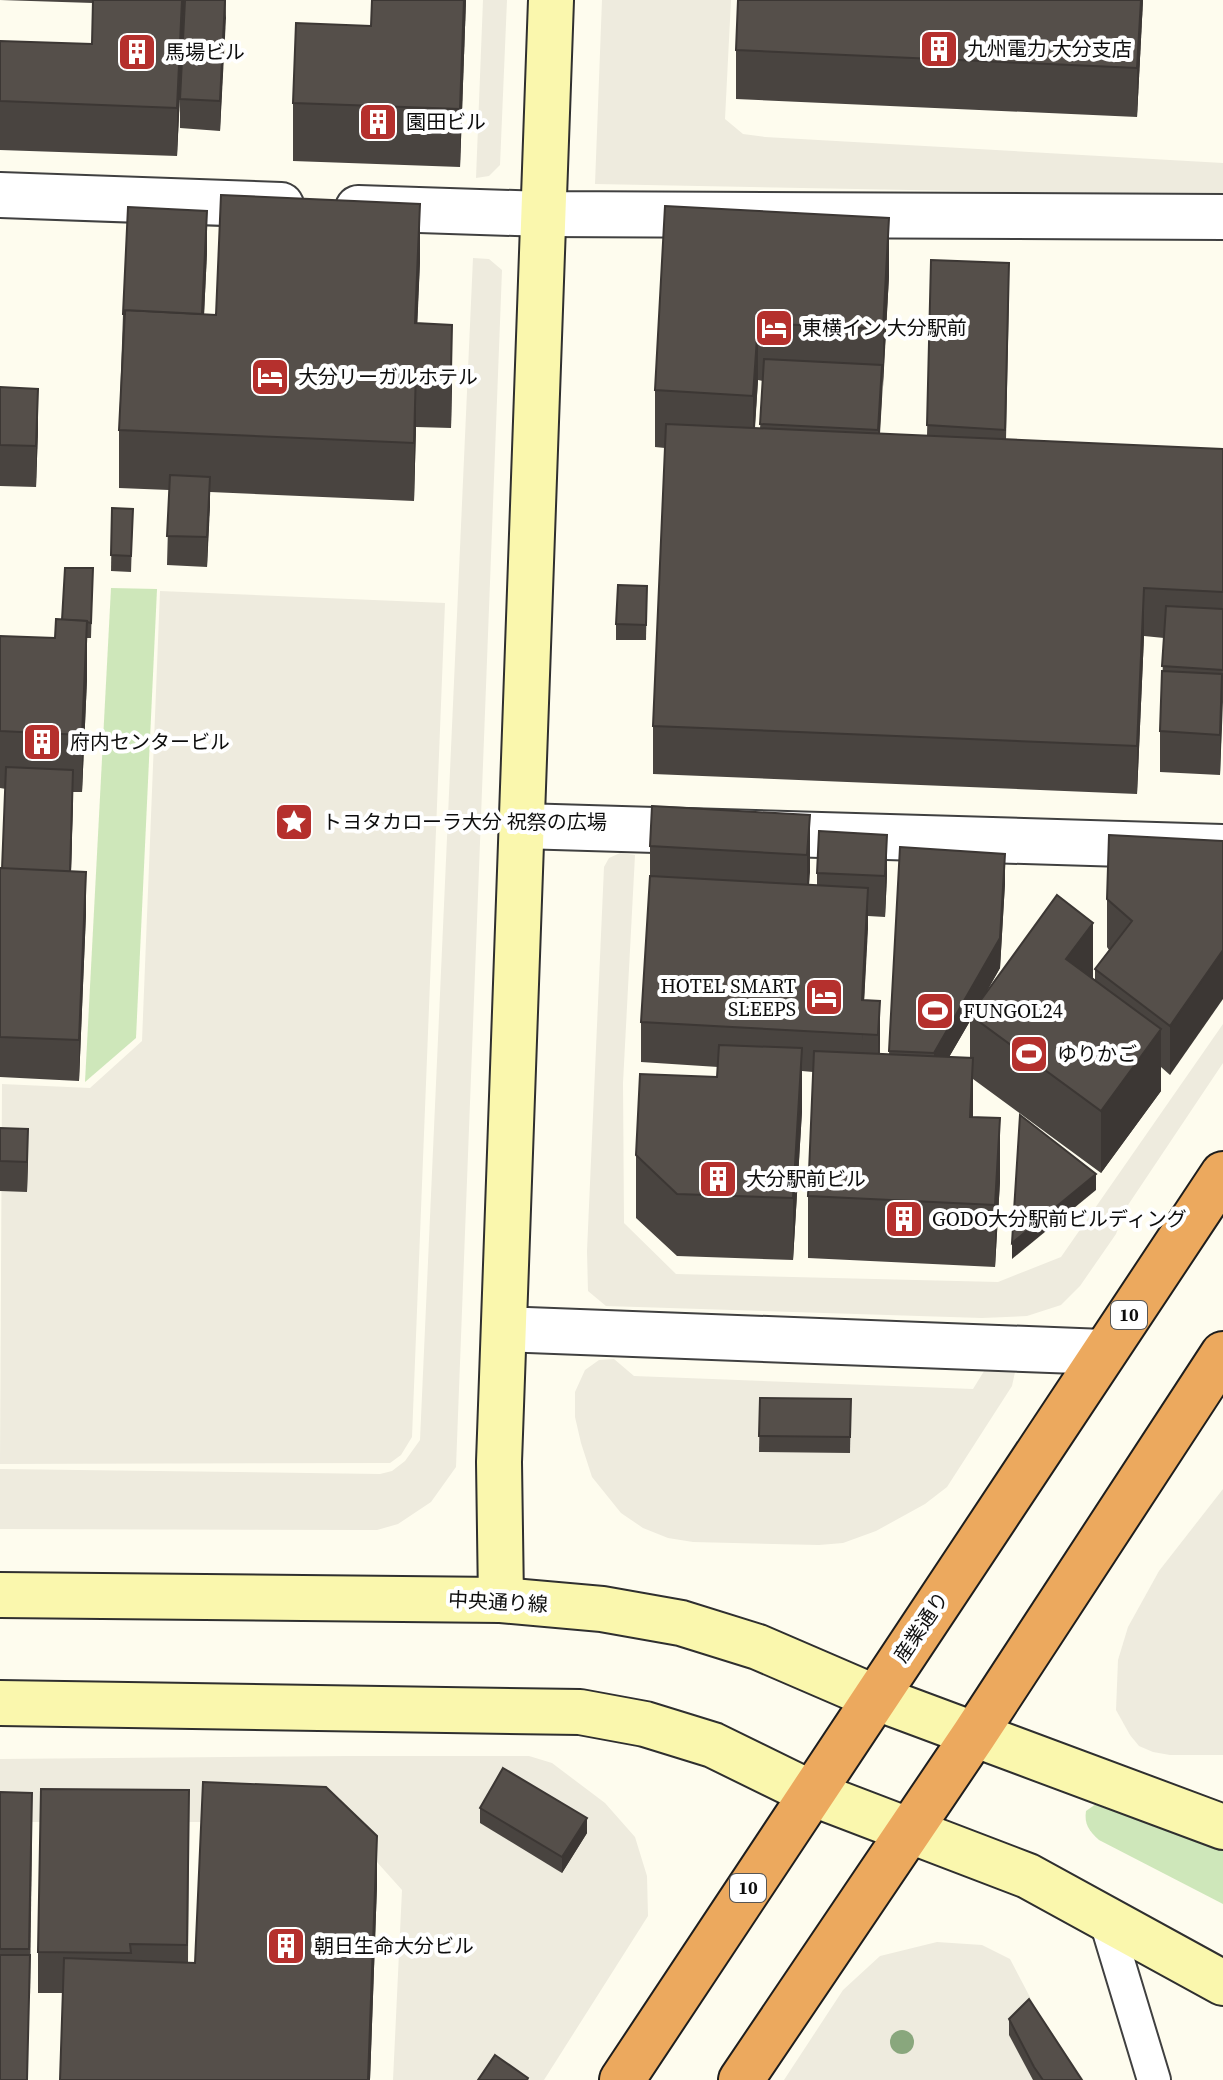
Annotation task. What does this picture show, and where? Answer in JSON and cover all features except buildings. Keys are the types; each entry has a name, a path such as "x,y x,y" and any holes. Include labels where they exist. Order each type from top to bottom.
{"highway":[{"name":"産業通り","path":"622,2080 1223,1174"},
{"path":"741,2080 911,1830 1223,1354"}],"street":[{"path":"501,1600 499,1462 551,0"},
{"path":"0,195 544,214 1223,217"},
{"path":"521,826 1223,847"},
{"path":"504,1329 1104,1352"},
{"name":"中央通り線","path":"0,1595 501,1600 602,1609 681,1623 758,1647 874,1697 1223,1827"},
{"path":"0,1703 580,1712 645,1724 713,1745 811,1793 1028,1876 1223,1983"}],"lane":[{"path":"1105,1918 1154,2080"}],"green space":[{"path":"111,588 157,589 136,1038 85,1082"},
{"path":"1096,1804 1116,1805 1223,1849 1223,1904 1099,1840 1086,1820 1086,1811"}],"shaded area":[{"path":"483,0 507,0 500,165 489,176 476,178"},
{"path":"602,0 731,0 725,119 743,134 1223,163 1223,196 595,184"},
{"path":"473,258 489,259 502,270 456,1467 431,1502 398,1524 377,1530 0,1529 0,1469 380,1474 392,1471 405,1461 420,1440"},
{"name":"トヨタカローラ大分 祝祭の広場","path":"160,591 445,603 412,1437 401,1455 390,1463 0,1464 2,1084 90,1088 142,1041"},
{"path":"620,853 635,855 623,1083 624,1223 676,1274 998,1282 1061,1257 1223,1024 1223,1063 1126,1208 1116,1234 1080,1286 1061,1305 1027,1316 982,1318 606,1306 588,1291 587,1251 604,867 609,858"},
{"path":"614,1359 634,1376 973,1389 989,1363 1008,1365 1015,1372 1012,1386 947,1487 925,1504 876,1531 843,1543 819,1545 693,1542 668,1538 643,1528 621,1513 592,1477 575,1417 575,1392 585,1370 599,1360"},
{"path":"1223,1489 1223,1755 1153,1752 1139,1746 1116,1710 1118,1660 1128,1627 1159,1571"},
{"path":"529,1756 552,1763 605,1803 635,1837 647,1876 648,1916 544,2080 393,2080 402,1890 341,1822 0,1822 0,1759"},
{"path":"937,1942 982,1945 1010,1959 1042,2020 1084,2080 784,2080 843,1990 880,1956"}],"place":[{"name":"九州電力 大分支店","path":"939,49"},
{"name":"馬場ビル","path":"137,52"},
{"name":"園田ビル","path":"378,122"},
{"name":"東横イン 大分駅前","path":"774,328"},
{"name":"大分リーガルホテル","path":"270,377"},
{"name":"府内センタービル","path":"42,742"},
{"name":"トヨタカローラ大分 祝祭の広場","path":"294,822"},
{"name":"HOTEL SMART SLEEPS","path":"824,997"},
{"name":"FUNGOL24","path":"935,1011"},
{"name":"ゆりかご","path":"1029,1054"},
{"name":"大分駅前ビル","path":"718,1179"},
{"name":"GODO大分駅前ビルディング","path":"904,1219"},
{"name":"朝日生命大分ビル","path":"286,1946"}]}
